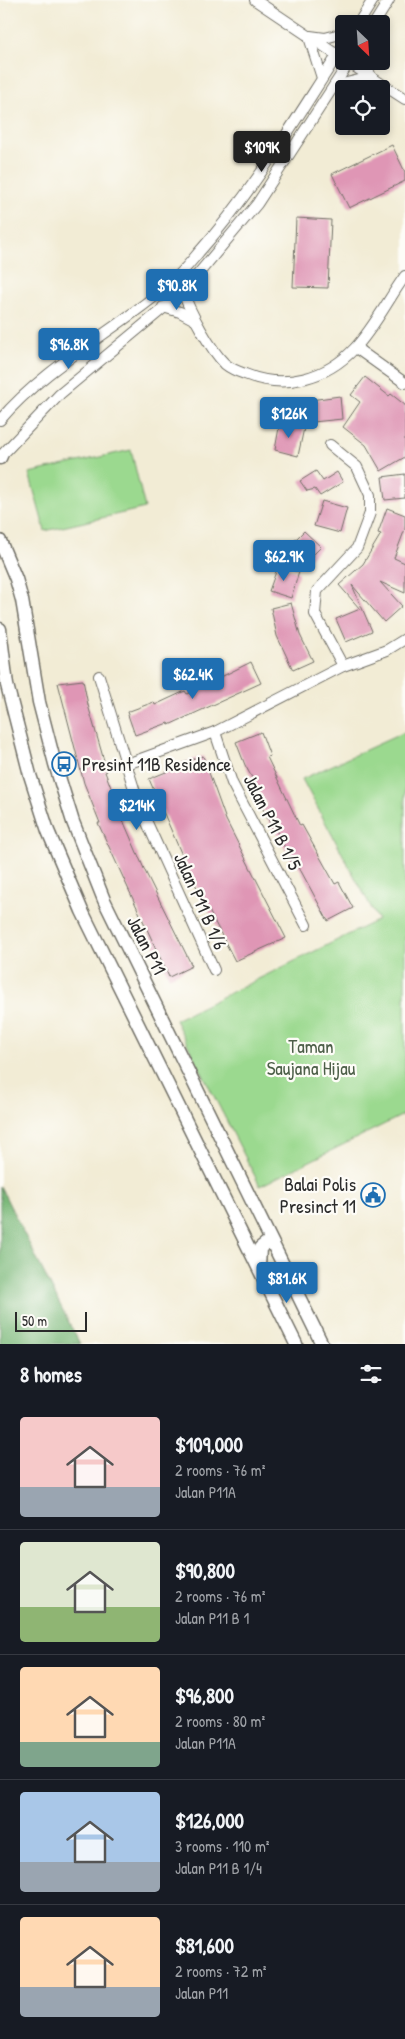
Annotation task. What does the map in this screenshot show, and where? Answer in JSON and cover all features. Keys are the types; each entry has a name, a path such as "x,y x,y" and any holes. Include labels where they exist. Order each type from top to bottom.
{"main road":[{"name":"Jalan P11","path":"0,540 16,578 22,600 39,702 73,822 104,900 170,1030 322,1344"},
{"path":"0,629 8,685 30,775 48,831 82,911 296,1344"},
{"path":"245,1242 263,1254 273,1245"},
{"path":"259,1252 259,1270"}],"street":[{"path":"255,0 335,54"},
{"path":"364,15 374,0"},
{"path":"380,15 389,0"},
{"path":"308,36 325,38 335,35"},
{"path":"308,36 322,78"},
{"path":"0,420 14,403 37,384 172,283 213,237 245,196 322,78 335,68"},
{"path":"0,457 60,394 183,292 257,204 334,86 341,70"},
{"path":"360,70 405,99"},
{"path":"368,70 370,77"},
{"path":"334,86 370,77"},
{"path":"183,292 195,320 225,364 259,380 282,383 305,379 331,368 356,348 405,276"},
{"path":"163,307 175,310 195,320"},
{"path":"356,348 405,383"},
{"path":"330,445 357,468 370,495 370,513 357,548 317,591 314,614 343,666"},
{"path":"127,764 214,732 343,666 387,650 405,639"},
{"name":"Jalan P11 B 1/6","path":"99,676 139,806 214,970"},
{"name":"Jalan P11 B 1/5","path":"214,732 232,783 306,925"}],"green space":[{"path":"131,450 145,508 45,531 29,473"},
{"name":"Taman Saujana Hijau","path":"405,732 405,1114 260,1186 175,1020 378,920 302,779"},
{"path":"0,1186 80,1344 0,1344"}],"building":[{"path":"392,145 405,172 405,181 349,208 332,174"},
{"path":"296,218 331,220 328,288 293,287"},
{"path":"365,377 389,396 391,394 405,405 405,457 381,471 366,445 343,427 360,402 351,395"},
{"path":"340,396 342,419 313,422 310,400"},
{"path":"280,422 304,428 298,456 275,450"},
{"path":"316,471 323,481 337,472 343,482 320,496 315,489 307,491 300,481"},
{"path":"405,474 405,498 385,500 382,477"},
{"path":"322,501 347,508 340,533 314,526"},
{"path":"387,508 405,515 405,529 394,558 405,563 405,593 380,582 402,606 384,622 352,585 372,631 346,642 336,619 360,609 339,585 363,564 381,534 378,533"},
{"path":"304,531 321,547 303,565 286,549"},
{"path":"278,566 299,572 291,598 269,591"},
{"path":"291,603 300,635 313,661 293,670 277,636 271,608"},
{"path":"251,662 261,683 169,725 168,723 135,735 127,712 154,702 155,705 185,691 187,694"},
{"path":"83,680 88,705 107,771 105,772 116,804 145,871 192,966 169,977 98,823 100,823 84,783 58,683"},
{"path":"261,732 270,756 267,757 300,826 302,825 335,884 339,882 353,908 328,921 295,860 292,862 276,830 274,831 262,807 267,805 245,765 236,742"},
{"path":"203,756 226,820 286,938 235,961 191,876 149,779 178,767 177,765"}],"place":[{"name":"Presint 11B Residence","path":"64,764"},
{"name":"Balai Polis Presinct 11","path":"373,1195"}]}
